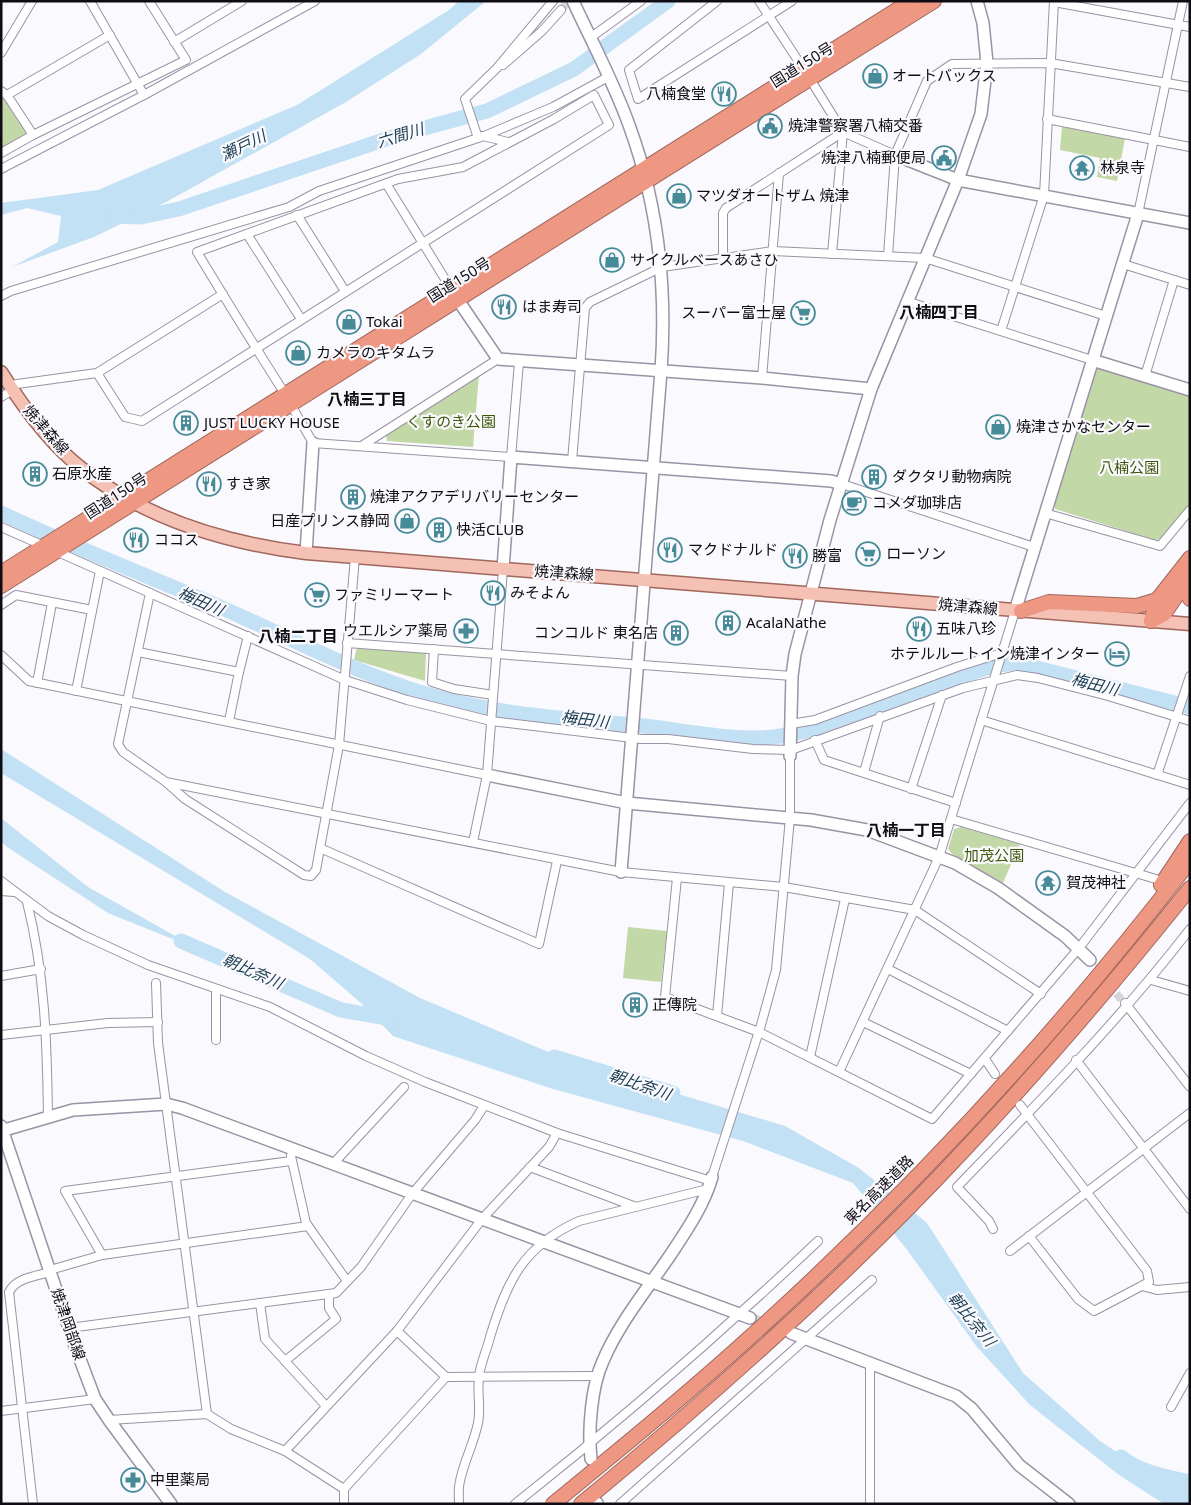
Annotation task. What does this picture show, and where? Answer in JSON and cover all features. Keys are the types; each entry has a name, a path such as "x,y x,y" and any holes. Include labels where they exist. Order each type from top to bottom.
{"highway":[{"name":"国道150号","path":"807,73 911,1"},
{"name":"国道150号","path":"1,586 53,547 66,532 129,499 807,73 934,1"},
{"name":"国道150号","path":"1,573 53,547 79,539 129,499"},
{"path":"1151,621 1157,600 1190,558"},
{"path":"1151,621 1164,614 1187,580"},
{"path":"1187,580 1190,598"},
{"path":"1018,611 1049,602 1137,606 1157,600"},
{"path":"1118,951 1190,841"},
{"name":"東名高速道路","path":"553,1504 706,1376 848,1245 921,1171 1039,1045 1190,861"},
{"path":"581,1504 714,1392 861,1255 934,1181 1046,1060 1140,951 1190,888"}],"main road":[{"name":"焼津森線","path":"1,372 11,388 62,451 101,483 129,499 214,535 269,548 306,553 811,592 1018,611 1190,624"}],"street":[{"path":"1,52 32,1"},
{"path":"90,1 144,95"},
{"path":"1,153 33,135 186,60 149,1"},
{"path":"174,42 242,1"},
{"path":"1,169 144,95 315,1"},
{"path":"479,136 465,99 497,68 553,1"},
{"path":"573,1 629,124 656,224 662,266 663,339 661,371 620,872"},
{"path":"591,40 642,1"},
{"path":"716,1 629,70 638,99 792,1"},
{"path":"759,1 807,73 843,132 958,180 1190,223"},
{"path":"591,1459 590,1445 597,1376 609,1349 692,1222 710,1182 759,1032 776,970 790,818 792,676 796,654 811,592 871,388 958,180 981,114 987,63 983,23 977,1"},
{"path":"1001,331 1044,195 1054,1 1190,27"},
{"path":"839,1072 939,856 994,679 1018,611 1034,547 1138,214 1183,1"},
{"path":"497,68 512,60 561,10"},
{"path":"33,135 4,93 110,35"},
{"path":"888,256 895,155 926,81 952,64 1050,63 1190,87"},
{"path":"1,296 11,291 289,207 319,191 479,136 552,107 608,76"},
{"path":"96,373 125,417 142,421 256,348 301,319 345,291 609,125 594,95 554,119 458,168 410,176 197,252 222,294 256,348 288,399 313,443 306,553"},
{"path":"1047,119 1190,147"},
{"path":"723,258 723,213 726,208 843,132"},
{"path":"832,254 843,132"},
{"path":"479,136 508,142"},
{"path":"762,378 779,173"},
{"path":"387,185 498,359"},
{"path":"298,215 345,291"},
{"path":"247,234 301,319"},
{"path":"572,460 584,313 587,305 662,266 773,251 925,258 1106,316"},
{"path":"1123,264 1190,285"},
{"path":"1145,376 1174,280"},
{"path":"1,397 11,388 96,373 222,294"},
{"path":"906,301 1190,390"},
{"path":"362,446 498,359 762,378 871,388"},
{"path":"473,842 487,775 519,362"},
{"path":"313,443 572,460 831,481 1034,547"},
{"path":"1045,513 1160,546 1190,510"},
{"path":"1,527 53,547 100,571 345,677 407,700 491,719 753,749 791,750 942,695 994,679 1017,675 1038,678 1177,715 1190,721"},
{"path":"150,593 118,744 123,752 166,782 185,799 304,875 312,876 316,870 340,745 355,557"},
{"path":"76,691 100,571"},
{"path":"1,605 16,595 92,610"},
{"path":"37,683 52,603"},
{"path":"229,721 248,636"},
{"path":"347,646 496,653 792,676"},
{"path":"434,649 432,682 454,689 493,696"},
{"path":"138,652 240,672"},
{"path":"1,654 25,678 37,683 487,775 627,803 790,818 867,830 939,856 998,888 1049,924 1079,948 1090,960"},
{"path":"791,726 822,717 957,667 1002,655"},
{"path":"1157,775 1190,676"},
{"path":"911,789 942,695"},
{"path":"864,772 880,716"},
{"path":"981,720 1190,785"},
{"path":"815,740 824,760 956,803"},
{"path":"166,782 620,872 784,887 844,900 915,910 1041,994"},
{"path":"677,878 665,997 759,1032 932,1119 1079,948 1190,803"},
{"path":"951,819 1156,878"},
{"path":"320,848 539,944 557,861"},
{"path":"1,881 27,902 83,936 120,953 216,990 277,1010 366,1056 484,1106 557,1133 710,1182"},
{"path":"717,1016 729,883"},
{"path":"1,891 14,892"},
{"path":"810,1057 844,900"},
{"path":"27,902 41,969 46,1028 48,1117"},
{"path":"993,1228 989,1221 957,1187 1026,1115 1125,1004 1151,980 1190,929"},
{"path":"888,968 1008,1031"},
{"path":"1,976 41,969"},
{"path":"1151,980 1190,991"},
{"path":"156,983 158,1043 207,1414"},
{"path":"216,990 216,1040"},
{"path":"1125,1004 1190,1087"},
{"path":"1,1034 108,1023 158,1022"},
{"path":"863,1022 971,1074"},
{"path":"984,1059 995,1074"},
{"path":"1076,1060 1190,1209"},
{"path":"333,1164 404,1087"},
{"path":"2,1130 73,1110 166,1104 292,1155 333,1164 745,1316"},
{"path":"1020,1105 1147,1271 1148,1282 1094,1311 1078,1299 1029,1236"},
{"path":"69,1328 336,1293 360,1267 412,1194 475,1120 484,1106"},
{"path":"1010,1251 1190,1113"},
{"name":"焼津岡部線","path":"2,1130 95,1399 171,1504"},
{"path":"285,1451 397,1331 482,1219 548,1147 557,1133"},
{"path":"102,1255 65,1191 177,1176 292,1155"},
{"path":"292,1155 308,1226 347,1281"},
{"path":"530,1167 636,1207"},
{"path":"459,1504 459,1482 477,1430 480,1414 479,1376 502,1299 510,1280 522,1264 544,1242 562,1229 579,1222 636,1207 710,1182"},
{"path":"33,1504 6,1290 21,1280 102,1255 308,1226"},
{"path":"515,1504 590,1445 745,1316 818,1241"},
{"path":"620,1504 808,1339 872,1280"},
{"path":"1142,1286 1157,1290 1190,1287"},
{"path":"285,1361 336,1318 329,1308 329,1294"},
{"path":"260,1303 265,1340 326,1406"},
{"path":"397,1331 446,1377 597,1376"},
{"path":"791,1333 956,1396 972,1409 1019,1465 1069,1504"},
{"path":"870,1363 870,1504"},
{"path":"1171,1407 1190,1373"},
{"path":"344,1504 344,1489 446,1377"},
{"path":"1,1411 95,1399"},
{"path":"109,1420 207,1414 231,1429 285,1451 344,1489"}],"green space":[{"path":"1,97 8,102 27,135 1,149"},
{"path":"1062,127 1125,138 1117,181 1097,177 1100,158 1060,150"},
{"name":"八楠公園","path":"1101,367 1190,394 1190,503 1160,539 1155,540 1055,509 1054,504 1097,368"},
{"name":"くすのき公園","path":"479,374 473,447 387,441 386,434"},
{"path":"357,647 426,653 425,681 354,660"},
{"name":"加茂公園","path":"961,827 1020,844 1003,883 952,854 948,849 954,829"},
{"path":"628,927 667,931 661,982 623,978"}],"water":[{"name":"瀬戸川","path":"459,1 486,1 421,54 346,102 168,201 94,237 12,267 58,242 61,216 27,208 1,215 1,203 98,190 297,105 449,10"},
{"path":"1,749 225,892 420,998 572,1062 785,1126 859,1168 927,1223 1023,1373 1100,1441 1138,1466 1181,1488 1190,1486 1190,1504 1164,1504 1119,1475 1030,1405 977,1347 908,1251 853,1183 743,1141 553,1089 393,1036 362,1004 310,959 1,773"},
{"path":"1,818 88,887 202,951 108,913 7,847 1,841"}],"waterway":[{"name":"六間川","path":"116,216 141,217 179,209 395,136 487,111 574,69 668,1"},
{"name":"梅田川","path":"1,513 222,608 364,672 422,693 505,711 726,737 774,737 838,722 971,673 1011,664 1021,664 1190,707"},
{"name":"朝比奈川","path":"181,941 341,1010 393,1019"},
{"name":"朝比奈川","path":"554,1057 673,1093"},
{"name":"朝比奈川","path":"1121,1457 1136,1467 1190,1482"}],"tunnel":[{"path":"561,10 569,1"},
{"path":"1109,984 1123,1002"},
{"path":"750,1318 790,1333"}],"place":[{"name":"オートバックス","path":"875,76"},
{"name":"八楠食堂","path":"724,94"},
{"name":"焼津警察署八楠交番","path":"770,126"},
{"name":"焼津八楠郵便局","path":"944,158"},
{"name":"林泉寺","path":"1082,168"},
{"name":"マツダオートザム 焼津","path":"679,196"},
{"name":"サイクルベースあさひ","path":"612,260"},
{"name":"はま寿司","path":"504,307"},
{"name":"スーパー富士屋","path":"803,313"},
{"name":"Tokai","path":"349,322"},
{"name":"カメラのキタムラ","path":"298,353"},
{"name":"JUST LUCKY HOUSE","path":"186,423"},
{"name":"焼津さかなセンター","path":"998,427"},
{"name":"石原水産","path":"35,474"},
{"name":"ダクタリ動物病院","path":"874,477"},
{"name":"すき家","path":"209,484"},
{"name":"焼津アクアデリバリーセンター","path":"353,497"},
{"name":"コメダ珈琲店","path":"854,503"},
{"name":"日産プリンス静岡","path":"407,521"},
{"name":"快活CLUB","path":"439,530"},
{"name":"ココス","path":"136,540"},
{"name":"マクドナルド","path":"670,550"},
{"name":"ローソン","path":"868,554"},
{"name":"勝富","path":"795,556"},
{"name":"みそよん","path":"493,593"},
{"name":"ファミリーマート","path":"317,595"},
{"name":"AcalaNathe","path":"728,623"},
{"name":"五味八珍","path":"919,629"},
{"name":"ウエルシア薬局","path":"466,631"},
{"name":"コンコルド 東名店","path":"676,633"},
{"name":"ホテルルートイン焼津インター","path":"1117,654"},
{"name":"賀茂神社","path":"1048,883"},
{"name":"正傳院","path":"635,1005"},
{"name":"中里薬局","path":"133,1480"}],"district":[{"name":"八楠四丁目","path":"939,312"},
{"name":"八楠三丁目","path":"367,399"},
{"name":"八楠二丁目","path":"298,636"},
{"name":"八楠一丁目","path":"906,830"}]}
